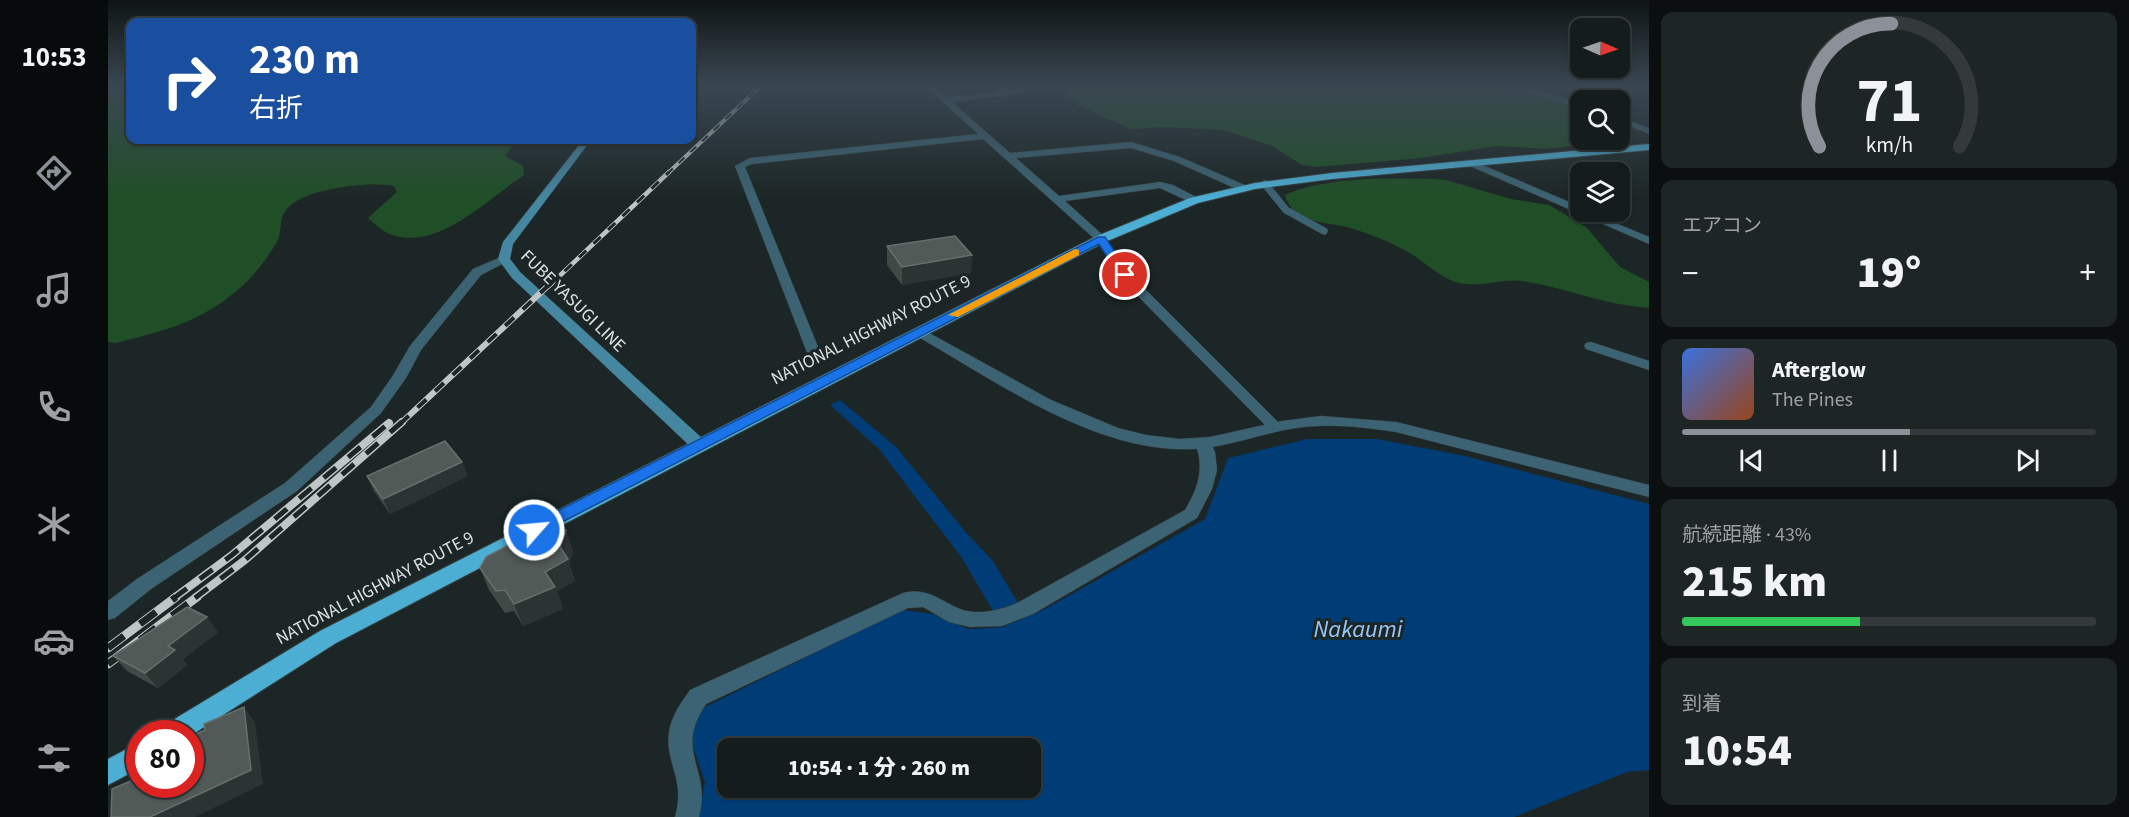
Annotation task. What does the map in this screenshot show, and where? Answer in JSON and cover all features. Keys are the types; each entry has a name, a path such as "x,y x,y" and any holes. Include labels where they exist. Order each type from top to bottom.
{"highway":[{"name":"NATIONAL HIGHWAY ROUTE 9","path":"195,720 328,637 698,444 1101,239 1194,200 1264,184 1649,147"},
{"path":"108,773 126,762"}],"main road":[{"name":"FUBE YASUGI LINE","path":"584,144 507,244 504,259 516,275 698,444"}],"street":[{"path":"972,123 1101,239 1125,275 1275,427"},
{"path":"813,352 740,166 750,161 986,136"},
{"path":"1008,156 1131,145 1178,159 1242,188"},
{"path":"1473,164 1570,206"},
{"path":"1058,199 1160,185 1169,187 1194,200"},
{"path":"1606,222 1649,241"},
{"path":"108,612 144,584 291,487 376,410 399,378 415,349 477,272 504,259"},
{"path":"920,332 1090,425 1131,437 1179,444 1203,443 1275,427 1323,421 1396,427 1649,491"},
{"path":"1591,346 1649,366"},
{"path":"687,817 692,807 690,780 680,753 678,737 688,708 698,697 903,601 915,598 927,600 956,616 978,620 1002,618 1026,608 1191,514 1201,498 1210,461 1203,443"}],"lane":[{"path":"1630,124 1649,131"},
{"path":"1264,184 1274,190 1277,199 1288,212 1324,231"}],"green space":[{"path":"108,123 126,123 126,144 514,144 505,156 523,166 524,175 480,208 447,228 430,235 413,238 396,236 381,229 368,218 397,192 394,186 368,185 334,188 302,198 290,206 283,215 279,237 262,264 245,284 225,300 182,324 116,343 108,342"},
{"path":"1118,123 1570,123 1570,146 1545,149 1496,146 1421,158 1315,167 1302,165 1272,146 1224,130 1165,127 1131,129"},
{"path":"1378,179 1446,180 1511,199 1549,205 1570,217 1570,222 1578,222 1586,227 1620,267 1649,282 1649,308 1617,304 1523,281 1459,283 1442,276 1409,253 1386,241 1354,229 1304,217 1289,205 1285,195 1319,185"}],"water":[{"path":"840,400 896,447 968,535 993,561 1018,603 993,611 962,558 879,449 830,405"},
{"name":"Nakaumi","path":"1307,439 1377,439 1465,456 1649,504 1649,770 1627,772 1514,817 698,817 705,783 691,740 699,710 902,610 932,614 968,629 1003,627 1047,608 1205,519 1228,458"}],"building":[{"path":"955,236 972,255 902,267 887,246"},
{"path":"445,441 462,462 383,499 367,476"},
{"path":"536,530 566,530 560,547 568,559 545,572 555,587 514,604 505,590 496,591 480,568 486,557"},
{"path":"187,607 207,617 168,646 175,650 145,673 113,656"},
{"path":"244,707 251,770 204,792 205,730 204,724"},
{"path":"126,783 126,798 191,798 150,817 111,817 112,789"}],"railway":[{"path":"667,174 721,123"},
{"path":"550,285 669,172"},
{"path":"400,424 551,283"},
{"path":"195,598 245,560 402,422"},
{"path":"174,598 232,555 389,423"},
{"path":"108,648 176,597"},
{"path":"108,664 197,597"}],"slow traffic":[{"path":"954,315 1075,253"}],"route":[{"path":"534,530 1101,239 1125,275"}]}
